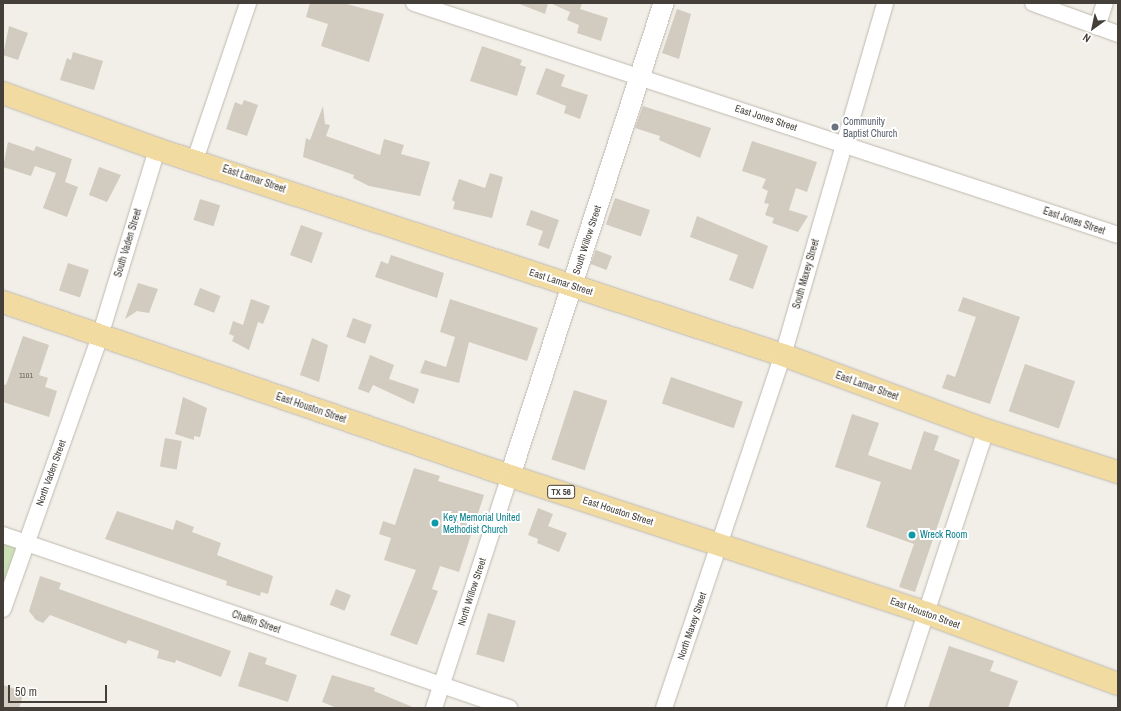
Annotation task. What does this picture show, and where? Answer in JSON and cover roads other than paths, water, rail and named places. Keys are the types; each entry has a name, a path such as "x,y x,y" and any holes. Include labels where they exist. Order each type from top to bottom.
{"main road":[{"name":"East Lamar Street","path":"3,94 157,149 196,160 783,355 986,430 1118,472"},
{"name":"East Houston Street","path":"3,302 510,476 720,543 926,613 1118,684"}],"street":[{"path":"196,160 248,3"},
{"name":"East Jones Street","path":"414,3 639,78 844,143 1118,235"},
{"name":"South Willow Street","path":"510,476 664,3"},
{"name":"South Maxey Street","path":"720,543 783,355 885,3"},
{"path":"1033,3 1118,34"},
{"path":"1097,27 1105,3"},
{"name":"South Vaden Street","path":"100,336 157,149"},
{"name":"North Vaden Street","path":"3,610 100,336"},
{"path":"895,708 986,430"},
{"name":"North Willow Street","path":"434,708 510,476"},
{"name":"Chaffin Street","path":"3,536 509,708"},
{"name":"North Maxey Street","path":"664,708 720,543"}],"place":[{"name":"Community Baptist Church","path":"835,127"},
{"name":"Key Memorial United Methodist Church","path":"435,523"},
{"name":"Wreck Room","path":"912,535"}]}
